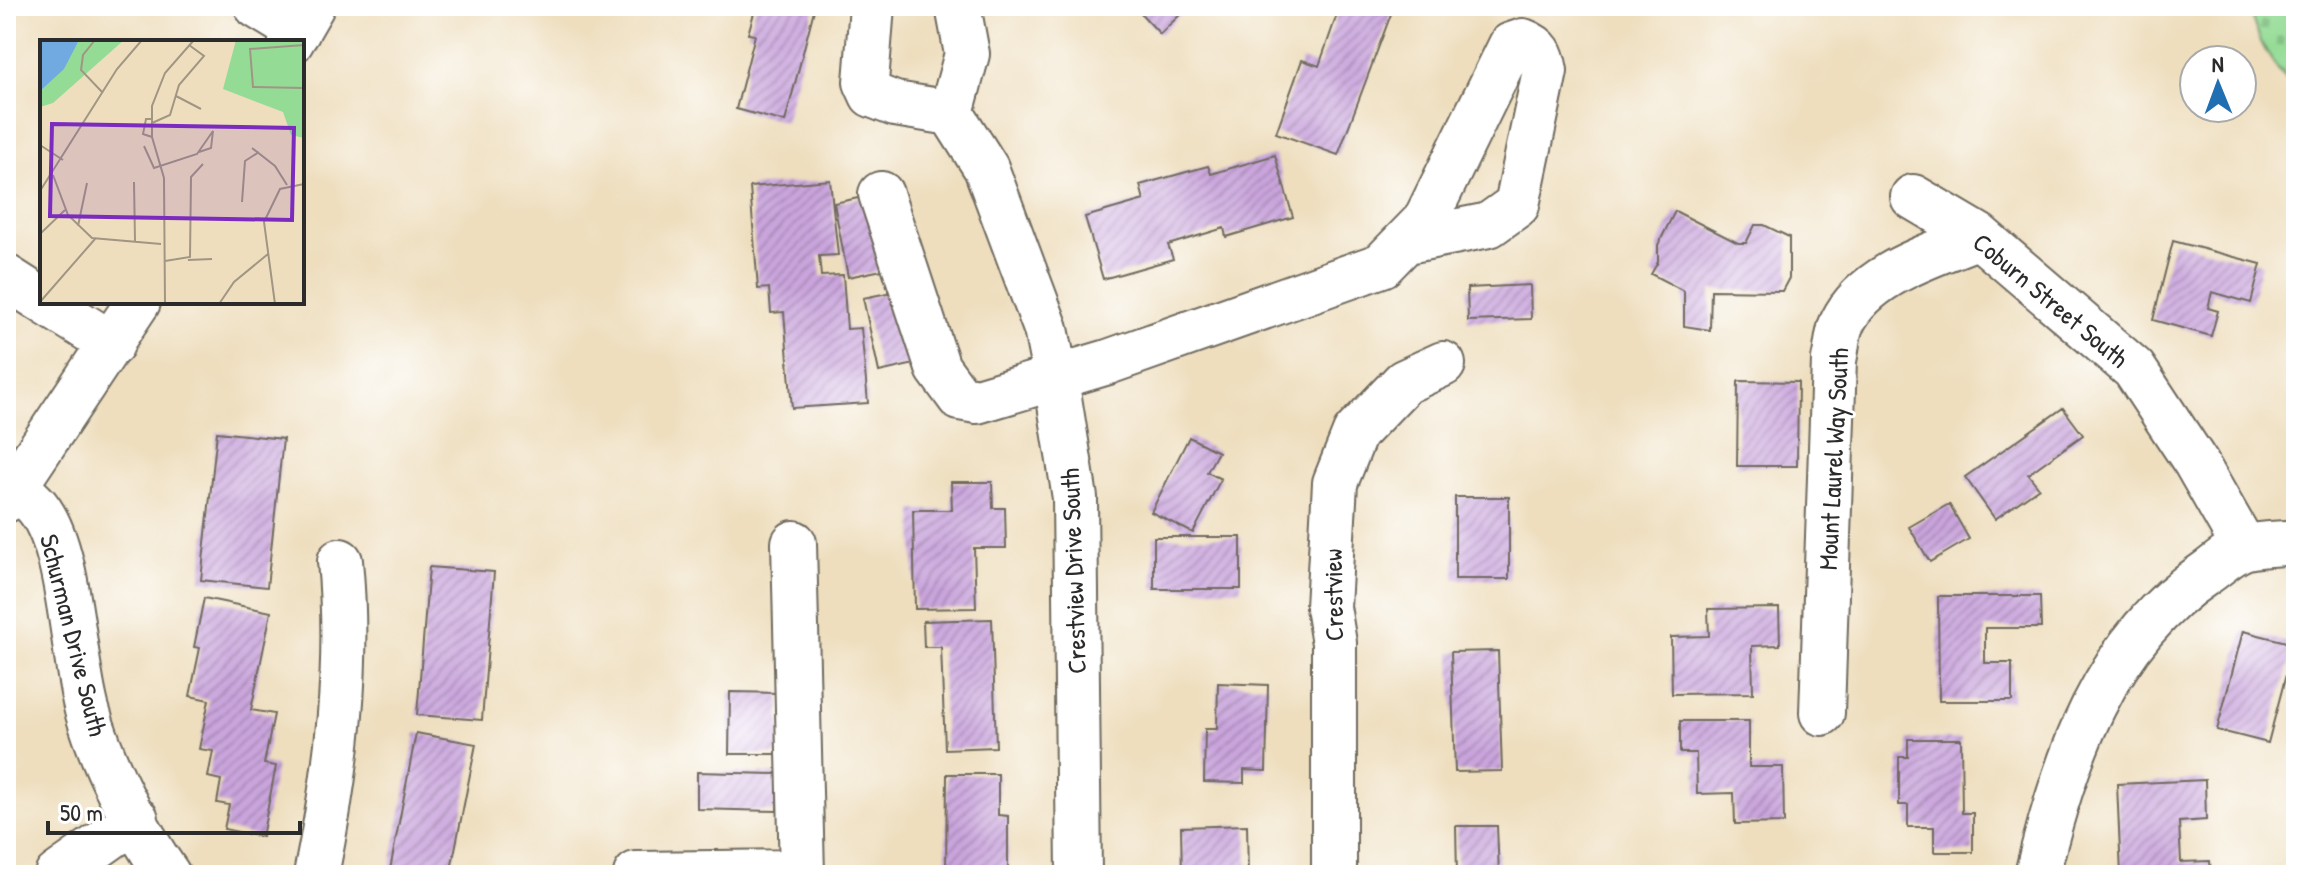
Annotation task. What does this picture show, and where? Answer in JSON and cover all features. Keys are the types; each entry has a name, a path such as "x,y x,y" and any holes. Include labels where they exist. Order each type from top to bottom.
{"street":[{"path":"257,6 300,26"},
{"path":"872,6 866,82 872,95 895,104 951,113 967,54 958,6"},
{"name":"Crestview Drive South","path":"951,113 986,168 1046,329 1056,379 1075,498 1079,875"},
{"path":"881,194 938,368 960,398 977,401 1056,379 1349,280 1382,265 1408,241"},
{"name":"Coburn Street South","path":"1913,197 1979,236 2134,369 2196,463 2244,547"},
{"name":"Mount Laurel Way South","path":"1822,713 1834,360 1842,323 1866,292 1900,270 1979,236"},
{"path":"6,277 40,298"},
{"path":"49,304 112,344"},
{"path":"11,494 137,304"},
{"name":"Crestview","path":"1334,875 1334,643 1328,607 1335,483 1355,433 1404,382 1443,364"},
{"name":"Schurman Drive South","path":"11,494 37,506 46,520 67,594 88,713 136,819 168,875"},
{"path":"2037,875 2055,797 2091,711 2133,637 2186,586 2244,547 2296,542"},
{"path":"636,874 802,873 794,543"},
{"path":"316,875 334,784 346,626 340,561"},
{"path":"57,875 136,819"}],"green space":[{"path":"2249,6 2296,6 2296,89 2266,51"}],"building":[{"path":"756,6 815,6 785,122 736,109 755,35 748,34"},
{"path":"1134,6 1189,6 1160,34"},
{"path":"1340,6 1394,6 1338,155 1276,133 1302,60 1319,66"},
{"path":"1275,155 1293,217 1226,237 1224,228 1168,245 1173,259 1103,279 1085,217 1144,200 1140,185 1208,166 1211,174"},
{"path":"830,180 838,255 819,256 821,276 843,275 847,329 861,328 868,403 792,408 784,312 771,313 769,288 758,289 750,187"},
{"path":"873,195 887,269 848,277 834,203"},
{"path":"1675,211 1738,243 1746,243 1755,225 1764,225 1789,237 1789,278 1782,291 1711,290 1710,330 1684,326 1684,291 1651,274 1658,262 1658,245"},
{"path":"2173,241 2261,264 2251,303 2212,292 2208,308 2218,311 2211,336 2153,320"},
{"path":"1530,285 1531,319 1468,321 1467,288"},
{"path":"903,290 919,363 879,372 863,298"},
{"path":"1738,381 1798,382 1797,466 1737,466"},
{"path":"2063,408 2083,435 2028,474 2039,488 1995,519 1965,477"},
{"path":"217,432 283,439 267,587 201,580"},
{"path":"1189,437 1218,452 1207,472 1221,479 1193,533 1151,512"},
{"path":"951,482 992,482 993,508 1005,508 1006,548 974,548 976,608 915,609 913,510 952,510"},
{"path":"1455,497 1509,497 1509,579 1455,579"},
{"path":"1949,504 1969,539 1930,562 1909,527"},
{"path":"1154,537 1241,537 1241,589 1154,589"},
{"path":"429,567 494,572 482,720 417,715"},
{"path":"1938,596 2040,596 2041,628 1985,628 1985,663 2012,663 2012,701 1939,701"},
{"path":"204,598 271,612 251,710 274,714 264,764 276,766 262,837 224,829 229,805 217,803 221,780 208,777 213,751 199,749 209,700 190,696 200,648 194,647"},
{"path":"1779,608 1780,645 1752,646 1753,693 1672,694 1671,637 1709,636 1708,609"},
{"path":"992,619 996,747 945,749 941,647 924,647 923,621"},
{"path":"2243,631 2294,644 2268,743 2217,730"},
{"path":"1498,651 1502,771 1455,772 1451,652"},
{"path":"1218,683 1268,685 1266,771 1244,770 1244,783 1204,782 1205,729 1217,729"},
{"path":"730,692 780,693 780,754 729,754"},
{"path":"1680,721 1749,721 1749,767 1783,767 1784,823 1735,824 1734,793 1697,794 1696,753 1680,753"},
{"path":"416,733 476,744 450,875 389,875"},
{"path":"1908,739 1961,739 1962,813 1973,813 1973,852 1934,852 1934,827 1908,827 1908,805 1899,805 1899,757 1908,757"},
{"path":"697,772 778,774 777,811 697,809"},
{"path":"947,774 998,774 998,815 1008,816 1008,875 946,875"},
{"path":"2205,780 2206,820 2179,822 2181,862 2210,861 2211,875 2121,875 2117,784"},
{"path":"1247,825 1248,875 1182,875 1181,827"},
{"path":"1456,826 1497,826 1499,875 1457,875"}]}
